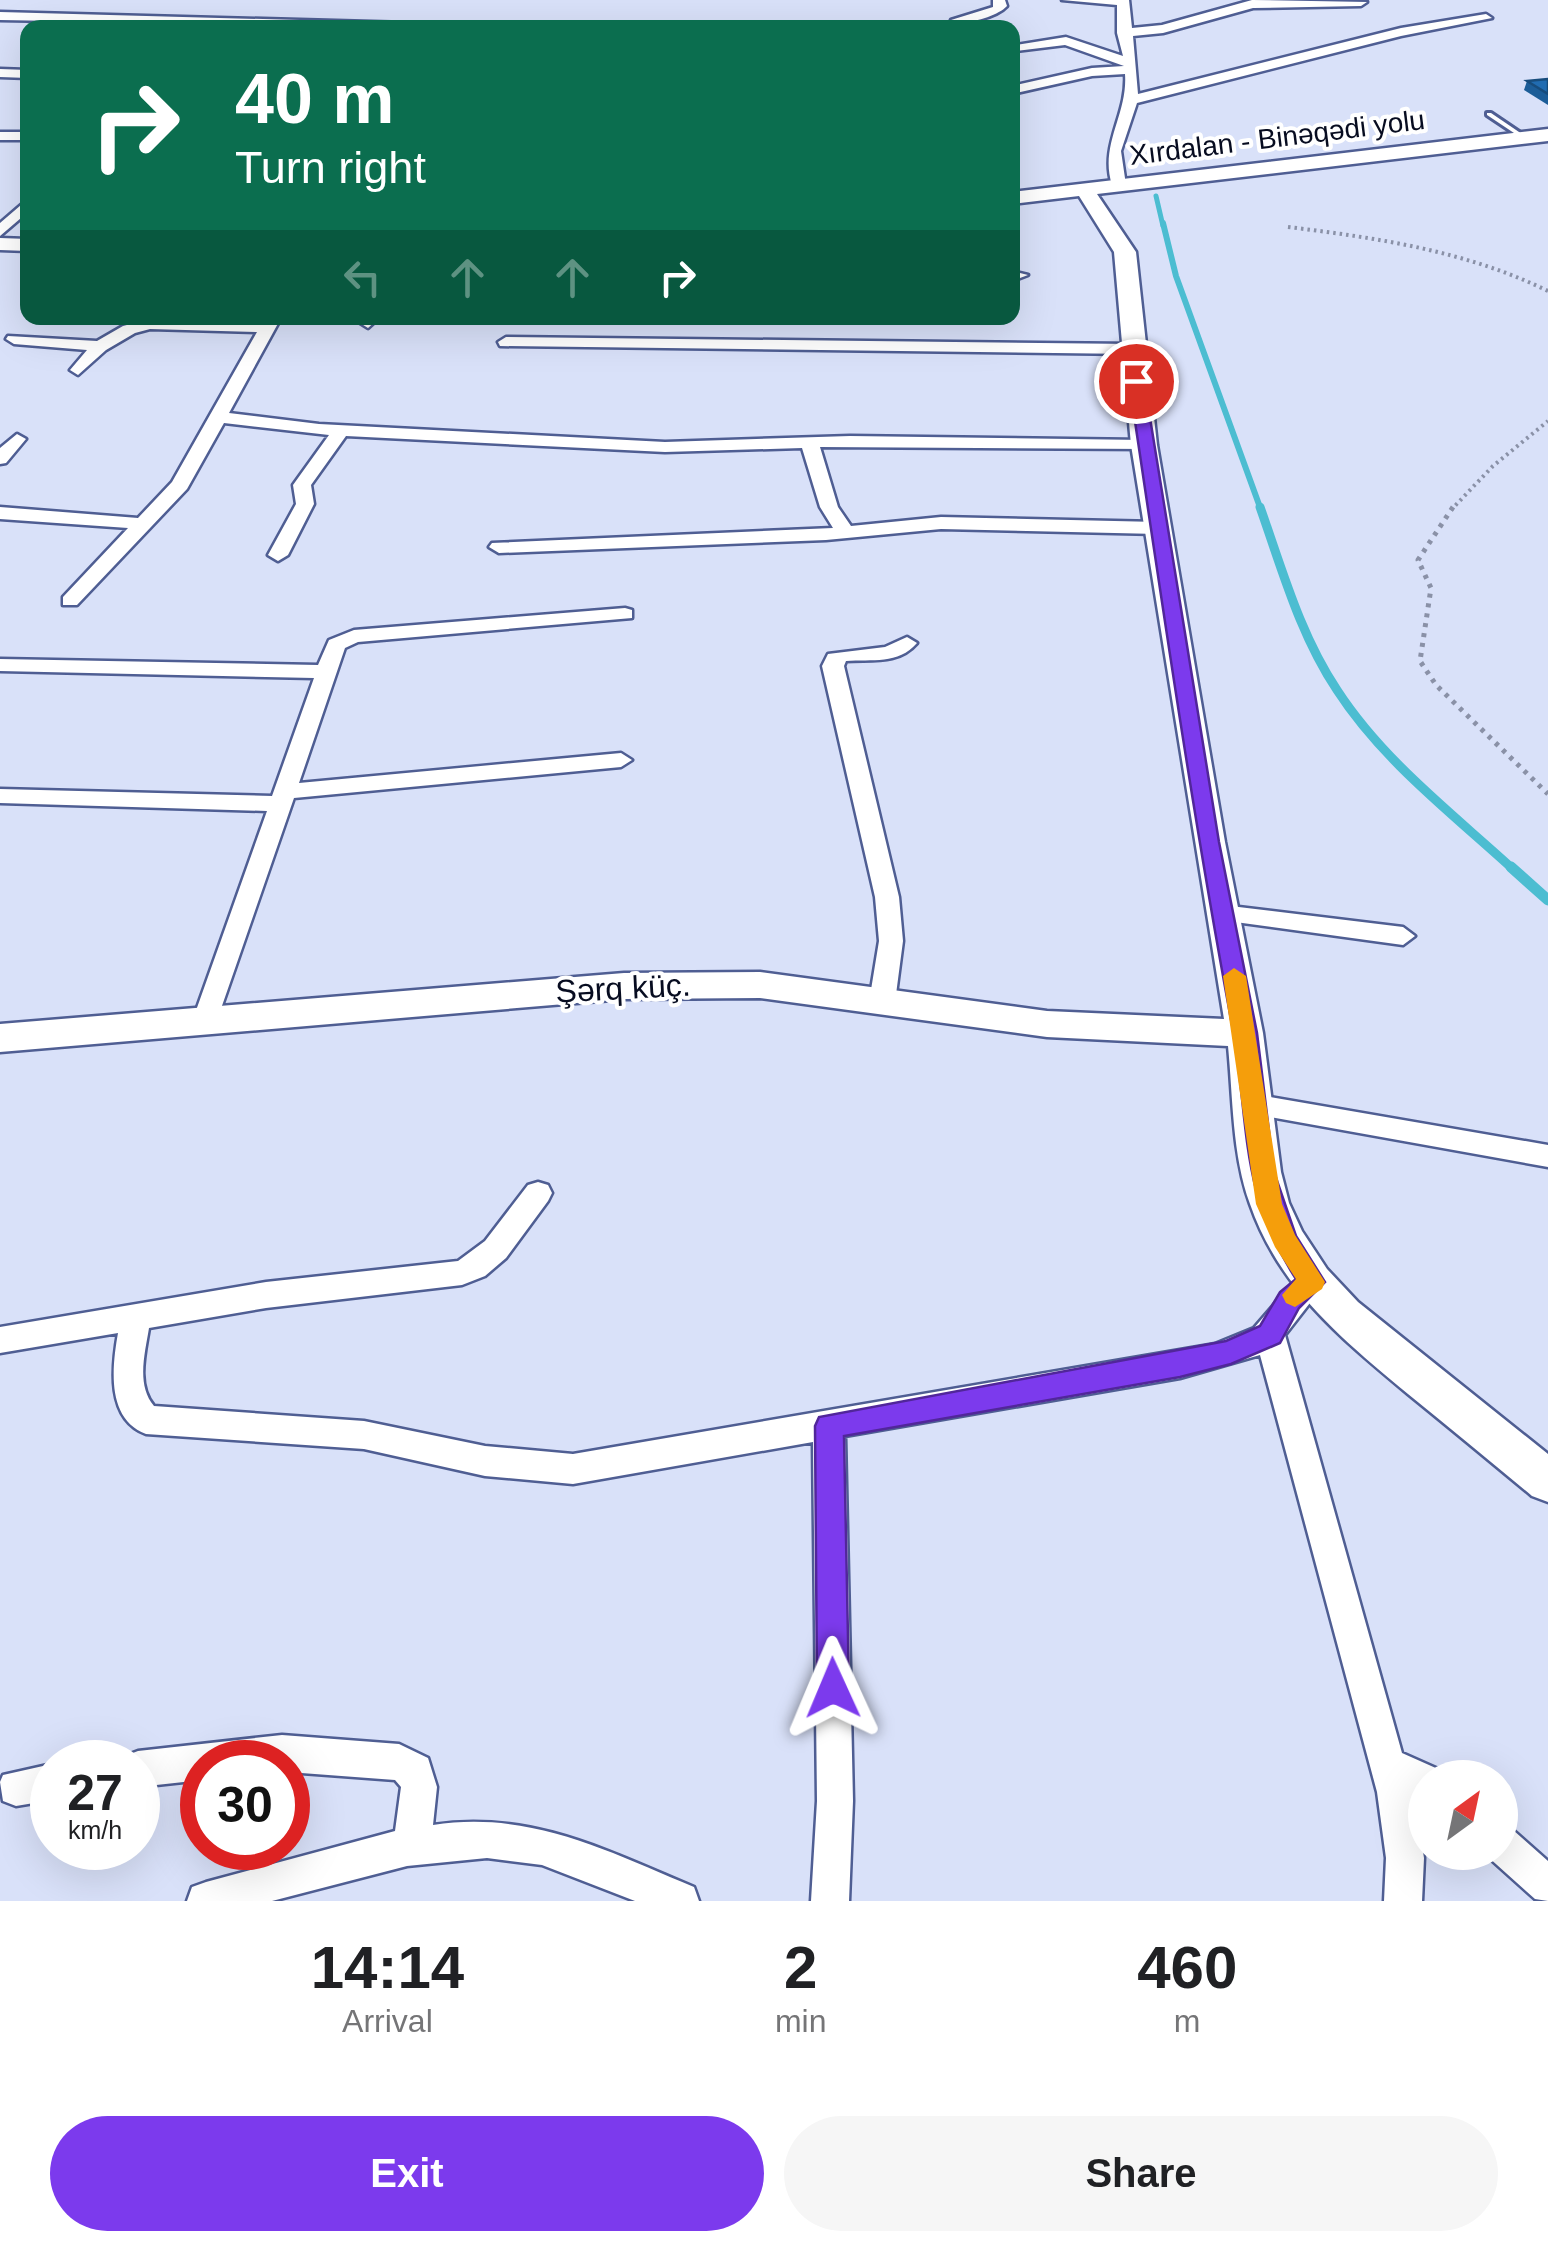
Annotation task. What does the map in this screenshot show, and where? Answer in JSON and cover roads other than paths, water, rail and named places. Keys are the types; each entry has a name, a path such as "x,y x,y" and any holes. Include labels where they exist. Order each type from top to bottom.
{"street":[{"path":"958,20 997,10 1000,0"},
{"path":"1068,0 1123,1 1132,100 1116,134 1114,165 1120,185"},
{"path":"1123,33 1163,29 1252,4 1360,2"},
{"path":"219,20 228,11"},
{"path":"0,16 95,20"},
{"path":"1132,100 1401,32 1486,18"},
{"path":"1020,48 1066,41 1128,66"},
{"path":"1020,88 1128,66"},
{"name":"Xırdalan - Binəqədi yolu","path":"1020,197 1548,135"},
{"path":"1084,189 1125,252 1144,445 1245,1033 1269,1204 1284,1240 1312,1282 1343,1315 1548,1481"},
{"path":"0,232 20,211"},
{"path":"78,370 100,346 129,329 146,325"},
{"path":"70,601 180,485 268,325"},
{"path":"506,342 583,337 1133,349"},
{"path":"14,339 100,346"},
{"path":"221,417 341,430 665,447 810,442 1144,445"},
{"path":"278,555 305,504 302,485 341,430"},
{"path":"0,459 17,439"},
{"path":"810,442 829,507 844,530"},
{"path":"0,513 144,524"},
{"path":"498,547 793,536 941,523 1158,528"},
{"path":"206,1019 336,644 354,636 625,614"},
{"path":"882,1002 891,942 887,898 834,666 835,658 846,654 885,656 897,653 907,643"},
{"path":"0,665 326,672"},
{"path":"0,796 282,798 621,760"},
{"path":"1222,914 1403,936"},
{"name":"Şərq küç.","path":"0,1038 672,983 760,984 1047,1024 1245,1033"},
{"path":"1253,1104 1548,1156"},
{"path":"0,1340 266,1295 462,1273 478,1267 494,1253 538,1194"},
{"path":"135,1319 128,1387 130,1405 146,1420 364,1435 485,1461 573,1469 1180,1365 1231,1352 1270,1334 1290,1300 1312,1282"},
{"path":"1270,1334 1388,1765 1404,1858 1403,1901"},
{"path":"829,1426 834,1801 830,1901"},
{"path":"160,1767 282,1753 399,1762 414,1770 419,1787 412,1847"},
{"path":"1388,1765 1408,1774"},
{"path":"16,1788 30,1786"},
{"path":"206,1901 412,1847 472,1838 521,1842 558,1852 680,1901"},
{"path":"1518,1859 1548,1886"}],"lane":[{"path":"1490,114 1525,138"}],"waterway":[{"path":"1156,196 1163,226"},
{"path":"1163,223 1176,276 1261,510"},
{"path":"1260,507 1302,624 1324,669 1355,716 1397,763 1514,870"},
{"path":"1511,867 1548,900"}]}
